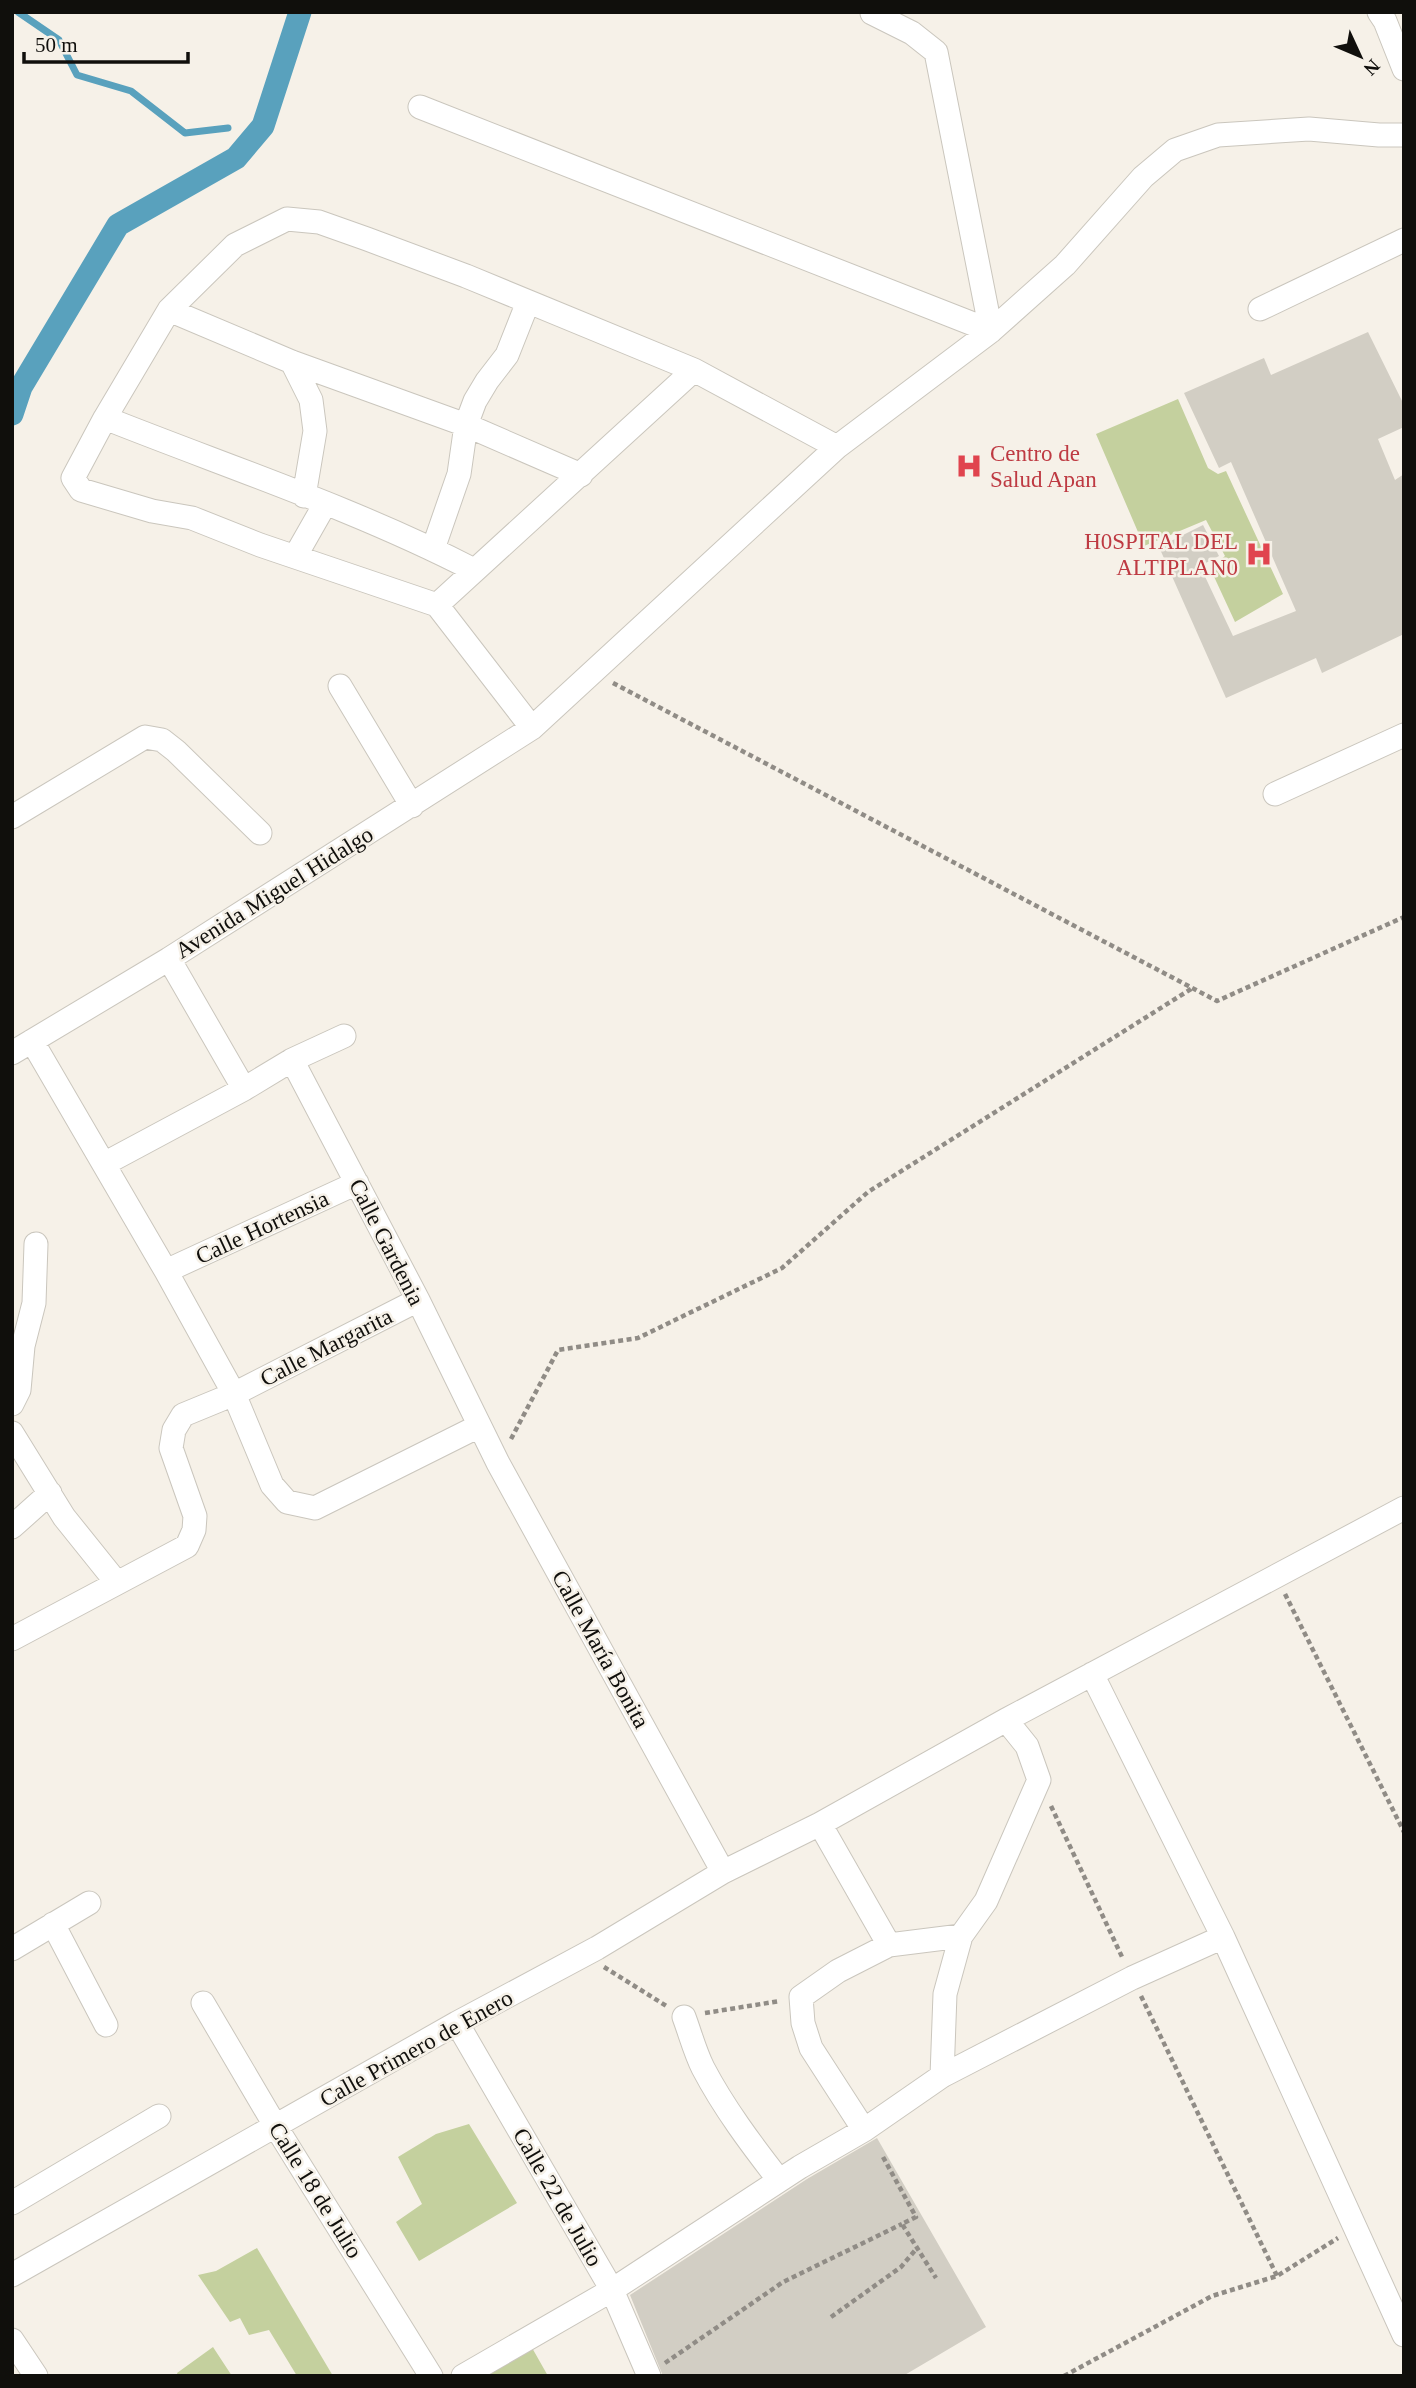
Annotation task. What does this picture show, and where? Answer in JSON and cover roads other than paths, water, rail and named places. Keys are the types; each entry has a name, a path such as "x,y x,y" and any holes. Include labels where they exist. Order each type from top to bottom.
{"street":[{"path":"1378,12 1385,21 1404,69"},
{"path":"872,13 912,33 936,52 991,331"},
{"path":"420,107 991,331"},
{"name":"Avenida Miguel Hidalgo","path":"22,1047 169,958 532,728 837,447 991,331 1065,265 1143,177 1175,150 1219,135 1309,129 1404,135"},
{"path":"532,728 437,605 260,545 192,518 152,512 81,490 73,478 169,310 235,245 287,219 319,222 528,302 694,370 837,447"},
{"path":"1260,309 1404,240"},
{"path":"433,549 459,474 466,425 475,401 507,355 528,302"},
{"path":"169,310 292,362 466,425 581,475"},
{"path":"292,362 310,400 315,431 304,496"},
{"path":"437,605 694,370"},
{"path":"105,418 326,504 433,549 474,570"},
{"path":"296,555 326,504"},
{"path":"340,686 412,806"},
{"path":"1275,794 1404,735"},
{"path":"12,817 145,737 162,740 176,751 260,833"},
{"path":"169,958 244,1089"},
{"path":"104,1164 244,1089 292,1060 344,1036"},
{"path":"22,1047 104,1164 234,1394 272,1485 287,1502 315,1508 479,1426"},
{"name":"Calle Gardenia","path":"292,1060 418,1300 479,1426"},
{"name":"Calle Hortensia","path":"166,1271 357,1183"},
{"path":"12,1404 19,1390 23,1346 34,1303 36,1244"},
{"name":"Calle Margarita","path":"12,1639 187,1546 194,1530 195,1516 171,1448 174,1430 183,1415 234,1394 418,1300"},
{"name":"Calle María Bonita","path":"479,1426 723,1872"},
{"path":"12,1433 64,1517 117,1583"},
{"path":"12,1527 50,1493"},
{"name":"Calle Primero de Enero","path":"12,2275 457,2023 597,1948 723,1872 820,1824 1006,1720 1404,1508"},
{"path":"1092,1675 1223,1937 1404,2335"},
{"path":"942,2076 945,1994 961,1936 986,1901 1039,1780 1027,1746 1006,1720"},
{"path":"820,1824 888,1945"},
{"path":"12,1949 89,1903"},
{"path":"53,1924 106,2025"},
{"path":"864,2130 811,2048 803,2023 801,1997 838,1971 888,1945 961,1936"},
{"path":"463,2376 612,2290 779,2180 864,2130 942,2076 1132,1978 1223,1937"},
{"name":"Calle 18 de Julio","path":"203,2003 276,2127 431,2376"},
{"path":"684,2017 701,2065 721,2101 744,2136 779,2180"},
{"name":"Calle 22 de Julio","path":"457,2023 612,2290 649,2375"},
{"path":"12,2203 159,2116"},
{"path":"12,2340 36,2376"}],"waterway":[{"path":"18,12 59,40 77,75 131,91 185,133 228,128"},
{"path":"12,414 21,387 118,225 236,158 263,126 300,12"}],"place":[{"name":"Centro de Salud Apan","path":"969,466"},
{"name":"H0SPITAL DEL ALTIPLAN0","path":"1259,554"}]}
